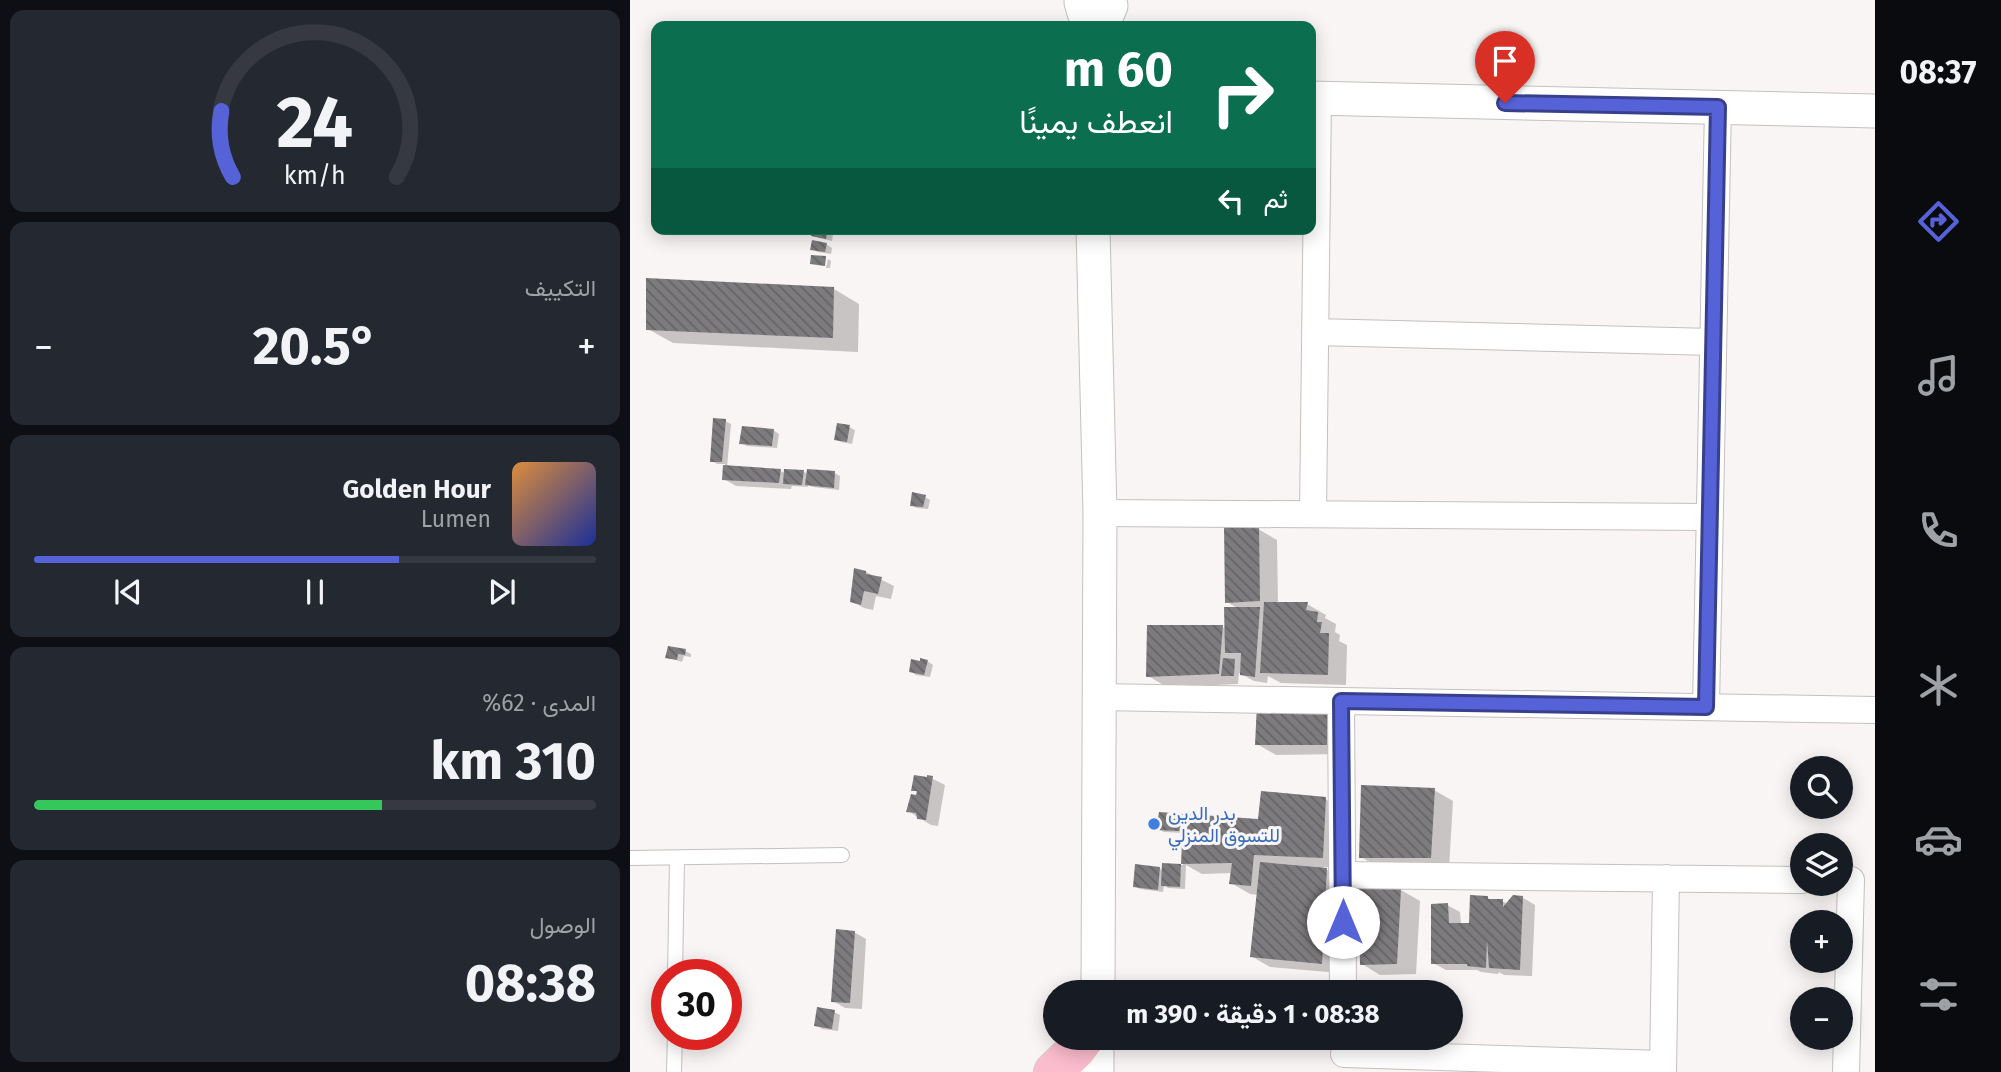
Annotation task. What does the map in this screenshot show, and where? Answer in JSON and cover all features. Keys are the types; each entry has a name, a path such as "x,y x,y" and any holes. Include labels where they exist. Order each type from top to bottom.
{"main road":[{"path":"1053,1072 1076,1050"}],"street":[{"path":"1316,98 1875,111"},
{"path":"1706,707 1718,107"},
{"path":"1093,235 1100,513 1098,980"},
{"path":"1313,514 1315,235"},
{"path":"1315,332 1713,342"},
{"path":"1100,513 1710,517"},
{"path":"1099,697 1875,710"},
{"path":"1341,701 1343,980"},
{"path":"1342,875 1790,880"},
{"path":"1344,1054 1663,1068 1666,878"},
{"path":"1846,1072 1856,880"},
{"path":"1097,1050 1097,1072"}],"lane":[{"path":"630,858 842,855"},
{"path":"675,959 677,859"},
{"path":"674,1072 675,1050"}],"building":[{"path":"811,235 827,235 826,239"},
{"path":"812,240 827,243 825,252 810,250"},
{"path":"811,255 826,256 825,266 810,264"},
{"path":"646,278 834,287 833,338 646,330"},
{"path":"713,418 726,419 722,462 710,462"},
{"path":"837,423 850,425 847,442 834,440"},
{"path":"742,426 774,429 772,446 739,444"},
{"path":"723,465 781,469 779,483 722,480"},
{"path":"784,469 804,470 802,485 783,484"},
{"path":"807,469 835,471 834,488 805,485"},
{"path":"912,492 926,495 923,507 910,506"},
{"path":"1224,526 1259,527 1260,601 1225,603"},
{"path":"854,568 882,577 878,594 864,591 861,605 850,602"},
{"path":"1264,602 1308,602 1306,610 1318,612 1317,622 1322,622 1320,633 1329,633 1328,675 1260,673"},
{"path":"1224,607 1260,607 1255,677 1240,675 1241,653 1225,653"},
{"path":"1147,625 1223,625 1219,674 1146,677"},
{"path":"668,646 686,649 685,655 678,654 677,660 665,658"},
{"path":"920,658 928,660 924,675 909,672 911,659 920,661"},
{"path":"1223,658 1235,659 1234,676 1221,676"},
{"path":"1257,704 1328,706 1327,745 1255,745"},
{"path":"914,775 933,776 926,820 917,819 916,813 906,812 911,794 916,795 917,791 911,791"},
{"path":"1361,785 1435,788 1431,858 1359,858"},
{"path":"1261,791 1326,797 1323,858 1254,855 1251,886 1229,884 1232,863 1181,864 1183,821 1181,831 1156,830 1159,812 1258,819"},
{"path":"1260,862 1327,868 1322,964 1250,957"},
{"path":"1162,863 1181,864 1180,887 1161,886"},
{"path":"1135,864 1160,867 1158,890 1133,887"},
{"path":"1359,887 1401,889 1397,964 1360,965"},
{"path":"1470,895 1503,899 1503,907 1513,895 1523,896 1520,970 1489,968 1487,940 1486,968 1467,964 1431,964 1431,904 1448,903 1449,923 1469,923"},
{"path":"836,929 855,931 850,1003 831,1002"},
{"path":"817,1007 835,1010 832,1029 814,1026"}],"place":[{"name":"بدر الدين للتسوق المنزلي","path":"1154,824"}],"route":[{"path":"1343,922 1341,701 1706,707 1718,107 1505,103"}]}
